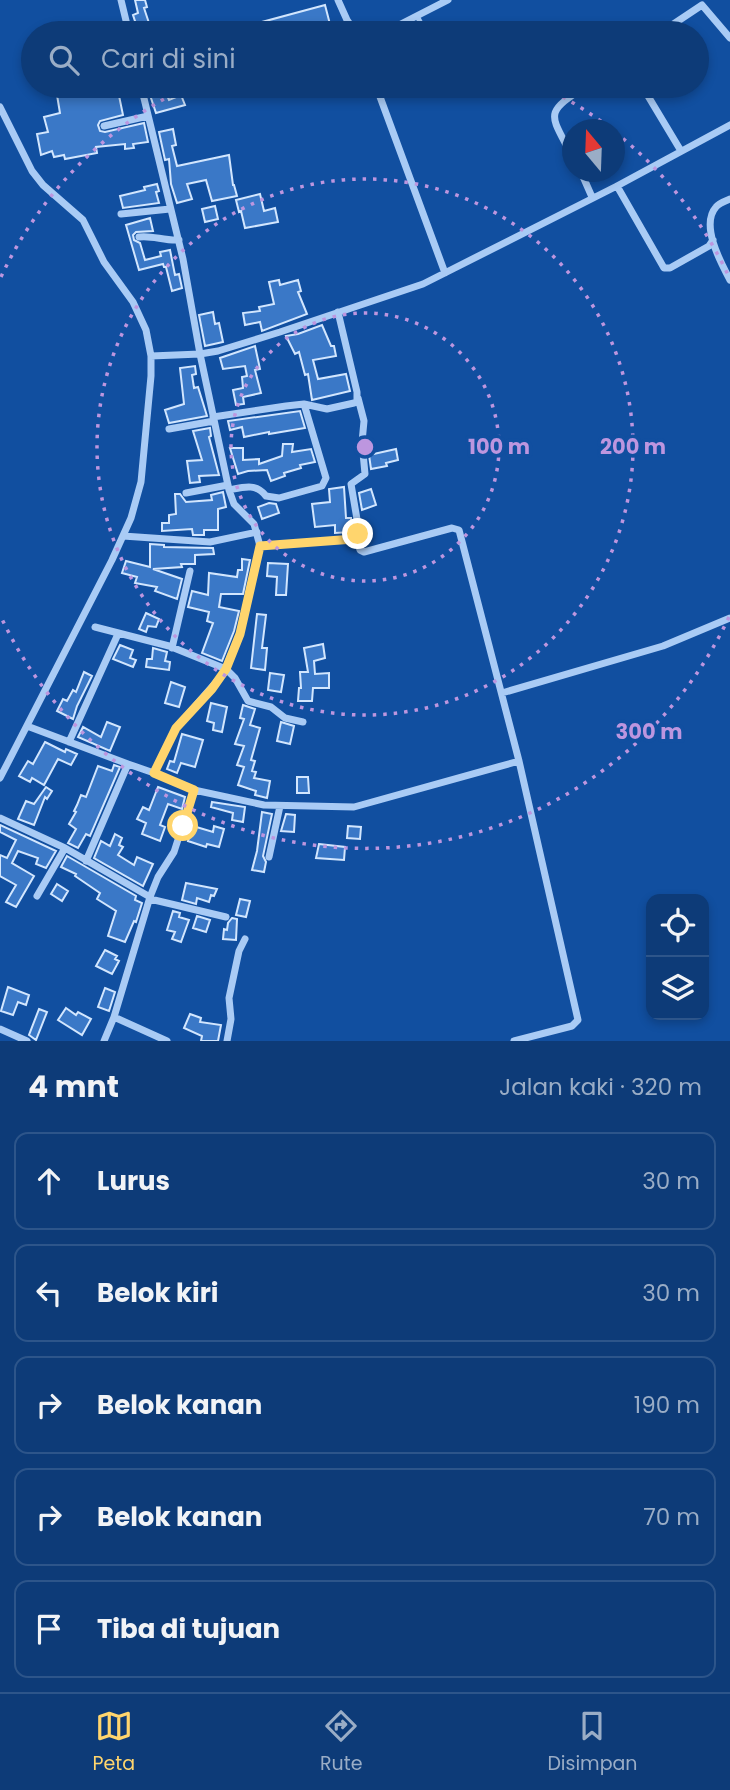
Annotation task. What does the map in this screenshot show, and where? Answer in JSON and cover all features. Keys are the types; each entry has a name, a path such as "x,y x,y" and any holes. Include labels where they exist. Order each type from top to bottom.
{"street":[{"path":"121,0 126,21"},
{"path":"338,0 348,21"},
{"path":"405,21 448,0"},
{"path":"678,21 702,5 730,37"},
{"path":"144,98 178,240 228,488 234,504 251,520 260,546 240,634 226,669 212,689 176,728 154,773"},
{"path":"380,98 445,273"},
{"path":"562,136 555,113 558,106 569,98"},
{"path":"649,98 681,152"},
{"path":"0,107 32,171 43,185 83,220 104,262 133,302 146,330 151,356 148,429 141,482 123,536 0,779"},
{"path":"104,126 148,116"},
{"path":"151,356 218,351 423,284 730,126"},
{"path":"585,182 592,197"},
{"path":"617,186 665,268 709,246 713,240"},
{"path":"730,199 715,208 711,214 713,240 730,280"},
{"path":"121,214 170,209"},
{"path":"139,237 163,241 178,240"},
{"path":"338,312 365,421 362,442 365,474 351,484 359,531 354,539"},
{"path":"169,429 304,404 335,408 354,403 358,397"},
{"path":"186,493 255,486 266,496 279,498 322,486 326,478 304,404"},
{"path":"354,539 364,552 452,528 459,530 519,761 578,1020 572,1026 514,1041"},
{"path":"123,536 210,542 257,532"},
{"path":"260,546 354,539"},
{"path":"172,648 190,571"},
{"path":"502,693 663,646 730,618"},
{"path":"95,626 172,648 226,669 233,675 248,701 271,707 285,718 303,722"},
{"path":"69,742 118,634"},
{"path":"27,726 194,790 264,805 363,805 519,761"},
{"path":"86,861 128,764"},
{"path":"104,1041 114,1017 150,898 158,877 178,843 194,790"},
{"path":"269,857 281,806"},
{"path":"0,818 65,848 150,898 226,917"},
{"path":"37,896 65,848"},
{"path":"227,1041 232,1019 229,998 239,951 245,939"},
{"path":"114,1017 167,1041"},
{"path":"0,1029 27,1041"}],"lane":[{"path":"417,16 420,21"}],"building":[{"path":"135,0 145,0 147,7 144,8 148,21 135,21 133,15 138,13"},
{"path":"325,5 329,21 266,21"},
{"path":"58,98 119,98 123,115 100,121 100,131 144,123 148,142 133,144 134,148 125,149 125,144 96,147 97,153 65,159 64,155 54,157 52,151 41,155 37,134 48,132 44,117 60,113"},
{"path":"151,98 182,98 185,105 156,113"},
{"path":"173,129 176,145 172,146 177,166 229,155 237,196 212,201 206,180 187,184 192,199 177,203 171,184 169,159 165,160 159,132"},
{"path":"157,184 159,203 123,208 120,196"},
{"path":"260,194 264,211 275,208 278,222 245,228 236,200"},
{"path":"215,206 218,219 205,222 202,209"},
{"path":"150,218 153,231 136,232 133,235 134,240 140,243 145,260 161,256 160,252 170,250 175,275 179,274 182,288 172,291 163,264 139,270 126,225"},
{"path":"279,280 280,285 298,280 301,291 298,292 307,314 262,331 260,322 245,325 243,313 260,311 259,307 274,304 269,282"},
{"path":"213,312 215,324 219,323 223,342 205,346 199,315"},
{"path":"322,325 331,346 334,346 336,356 313,360 318,379 346,374 350,391 312,400 308,374 305,375 299,352 295,354 286,336"},
{"path":"255,346 260,369 255,370 261,393 243,397 244,404 236,405 233,390 243,388 242,377 247,376 245,366 223,369 220,358"},
{"path":"195,366 196,374 192,375 194,388 198,387 207,416 169,423 165,410 184,404 180,368"},
{"path":"300,411 305,428 269,434 244,437 242,427 230,430 228,421"},
{"path":"210,428 209,437 219,475 199,476 200,482 190,483 187,461 202,460 193,431"},
{"path":"283,444 293,444 292,452 311,449 315,462 300,465 301,468 284,473 285,476 271,481 267,470 238,474 230,448 243,448 243,460 259,459 259,464 282,456"},
{"path":"396,449 398,460 386,463 387,466 371,469 369,455"},
{"path":"344,487 346,518 351,518 351,532 335,533 335,525 315,527 312,504 330,502 329,489"},
{"path":"371,489 376,505 362,510 359,493"},
{"path":"223,492 226,507 218,509 218,530 204,530 204,535 193,535 192,529 162,531 162,523 169,523 169,515 176,514 175,494 180,494 186,502 212,500 211,495"},
{"path":"269,503 276,504 279,513 262,519 258,507"},
{"path":"150,544 164,547 213,548 214,554 195,555 195,564 153,569 182,579 177,599 155,591 157,587 135,583 137,577 122,573 126,561 150,567"},
{"path":"242,559 250,560 243,594 221,594 219,607 239,611 222,661 202,653 213,623 207,621 209,612 188,607 192,591 208,595 209,573 237,577 238,570 242,570"},
{"path":"268,563 288,564 286,595 276,595 277,577 267,576"},
{"path":"146,613 159,619 156,627 148,626 146,632 139,629"},
{"path":"257,614 266,615 262,648 267,648 265,670 251,668"},
{"path":"323,644 325,658 314,661 315,674 329,673 329,688 313,688 312,701 298,701 300,672 308,672 304,648"},
{"path":"120,645 133,650 130,658 136,660 133,667 113,659"},
{"path":"153,648 167,652 165,661 170,662 169,670 146,667 147,659 152,659"},
{"path":"84,672 92,676 73,719 57,711 63,699 67,701 73,690 76,692"},
{"path":"270,673 284,675 281,692 268,690"},
{"path":"171,682 185,687 179,707 165,703"},
{"path":"211,703 227,707 222,732 213,730 214,723 207,721"},
{"path":"243,705 255,709 250,725 260,728 251,760 255,761 252,771 256,772 254,778 270,781 267,798 255,795 256,791 238,785 244,767 237,765 244,746 235,744 244,719 240,718"},
{"path":"107,722 120,727 110,751 78,737 83,727 101,737"},
{"path":"281,722 294,726 290,744 277,741"},
{"path":"182,734 203,740 195,767 181,763 177,773 167,769 170,761 174,762"},
{"path":"45,742 65,752 66,749 77,754 71,765 58,759 44,785 32,778 30,782 19,776 28,761 33,764"},
{"path":"114,765 120,767 90,836 86,834 78,848 68,843 76,829 69,824 76,812 74,811 81,795 86,797 98,766 112,771"},
{"path":"297,777 308,777 309,793 297,793"},
{"path":"46,787 52,791 47,799 45,797 34,825 18,819 26,801 34,804"},
{"path":"158,787 185,797 182,809 168,804 160,825 165,827 160,841 142,834 146,823 137,819 143,807 149,810"},
{"path":"212,802 245,807 243,822 232,820 233,813 211,807"},
{"path":"262,812 272,814 263,856 266,862 264,872 252,870"},
{"path":"286,814 295,815 294,832 281,831"},
{"path":"0,825 56,851 46,868 36,864 38,858 18,851 12,863 34,876 16,907 6,902 16,885 0,876 0,855 7,858 16,840 0,832"},
{"path":"193,826 213,832 214,826 224,829 219,847 207,844 206,847 188,841"},
{"path":"348,826 361,827 360,839 347,838"},
{"path":"115,834 122,838 119,845 123,847 118,855 134,865 137,857 153,864 143,886 94,858 101,841 110,846"},
{"path":"319,844 345,847 344,860 316,858"},
{"path":"67,856 136,896 135,900 142,903 125,942 108,936 116,911 97,899 100,893 75,876 76,874 61,867"},
{"path":"186,883 217,889 209,902 197,898 196,904 182,900"},
{"path":"57,884 68,891 62,901 51,894"},
{"path":"240,899 250,901 246,917 236,915"},
{"path":"173,911 180,913 179,917 189,920 181,942 172,939 175,932 167,930"},
{"path":"197,916 210,920 206,932 193,928"},
{"path":"232,918 237,919 236,940 223,939 224,929 227,930"},
{"path":"105,950 117,956 115,959 119,961 112,974 96,966"},
{"path":"8,987 29,995 26,1005 18,1002 13,1015 1,1011"},
{"path":"105,988 115,992 109,1011 98,1007"},
{"path":"66,1008 76,1015 78,1012 91,1019 82,1035 58,1020"},
{"path":"39,1009 47,1012 36,1040 29,1035"},
{"path":"190,1014 201,1018 200,1022 221,1025 218,1041 201,1041 202,1036 184,1028"}],"route":[{"path":"183,826 194,790 154,773 176,728 212,689 234,653 260,546 354,539 358,534"}]}
